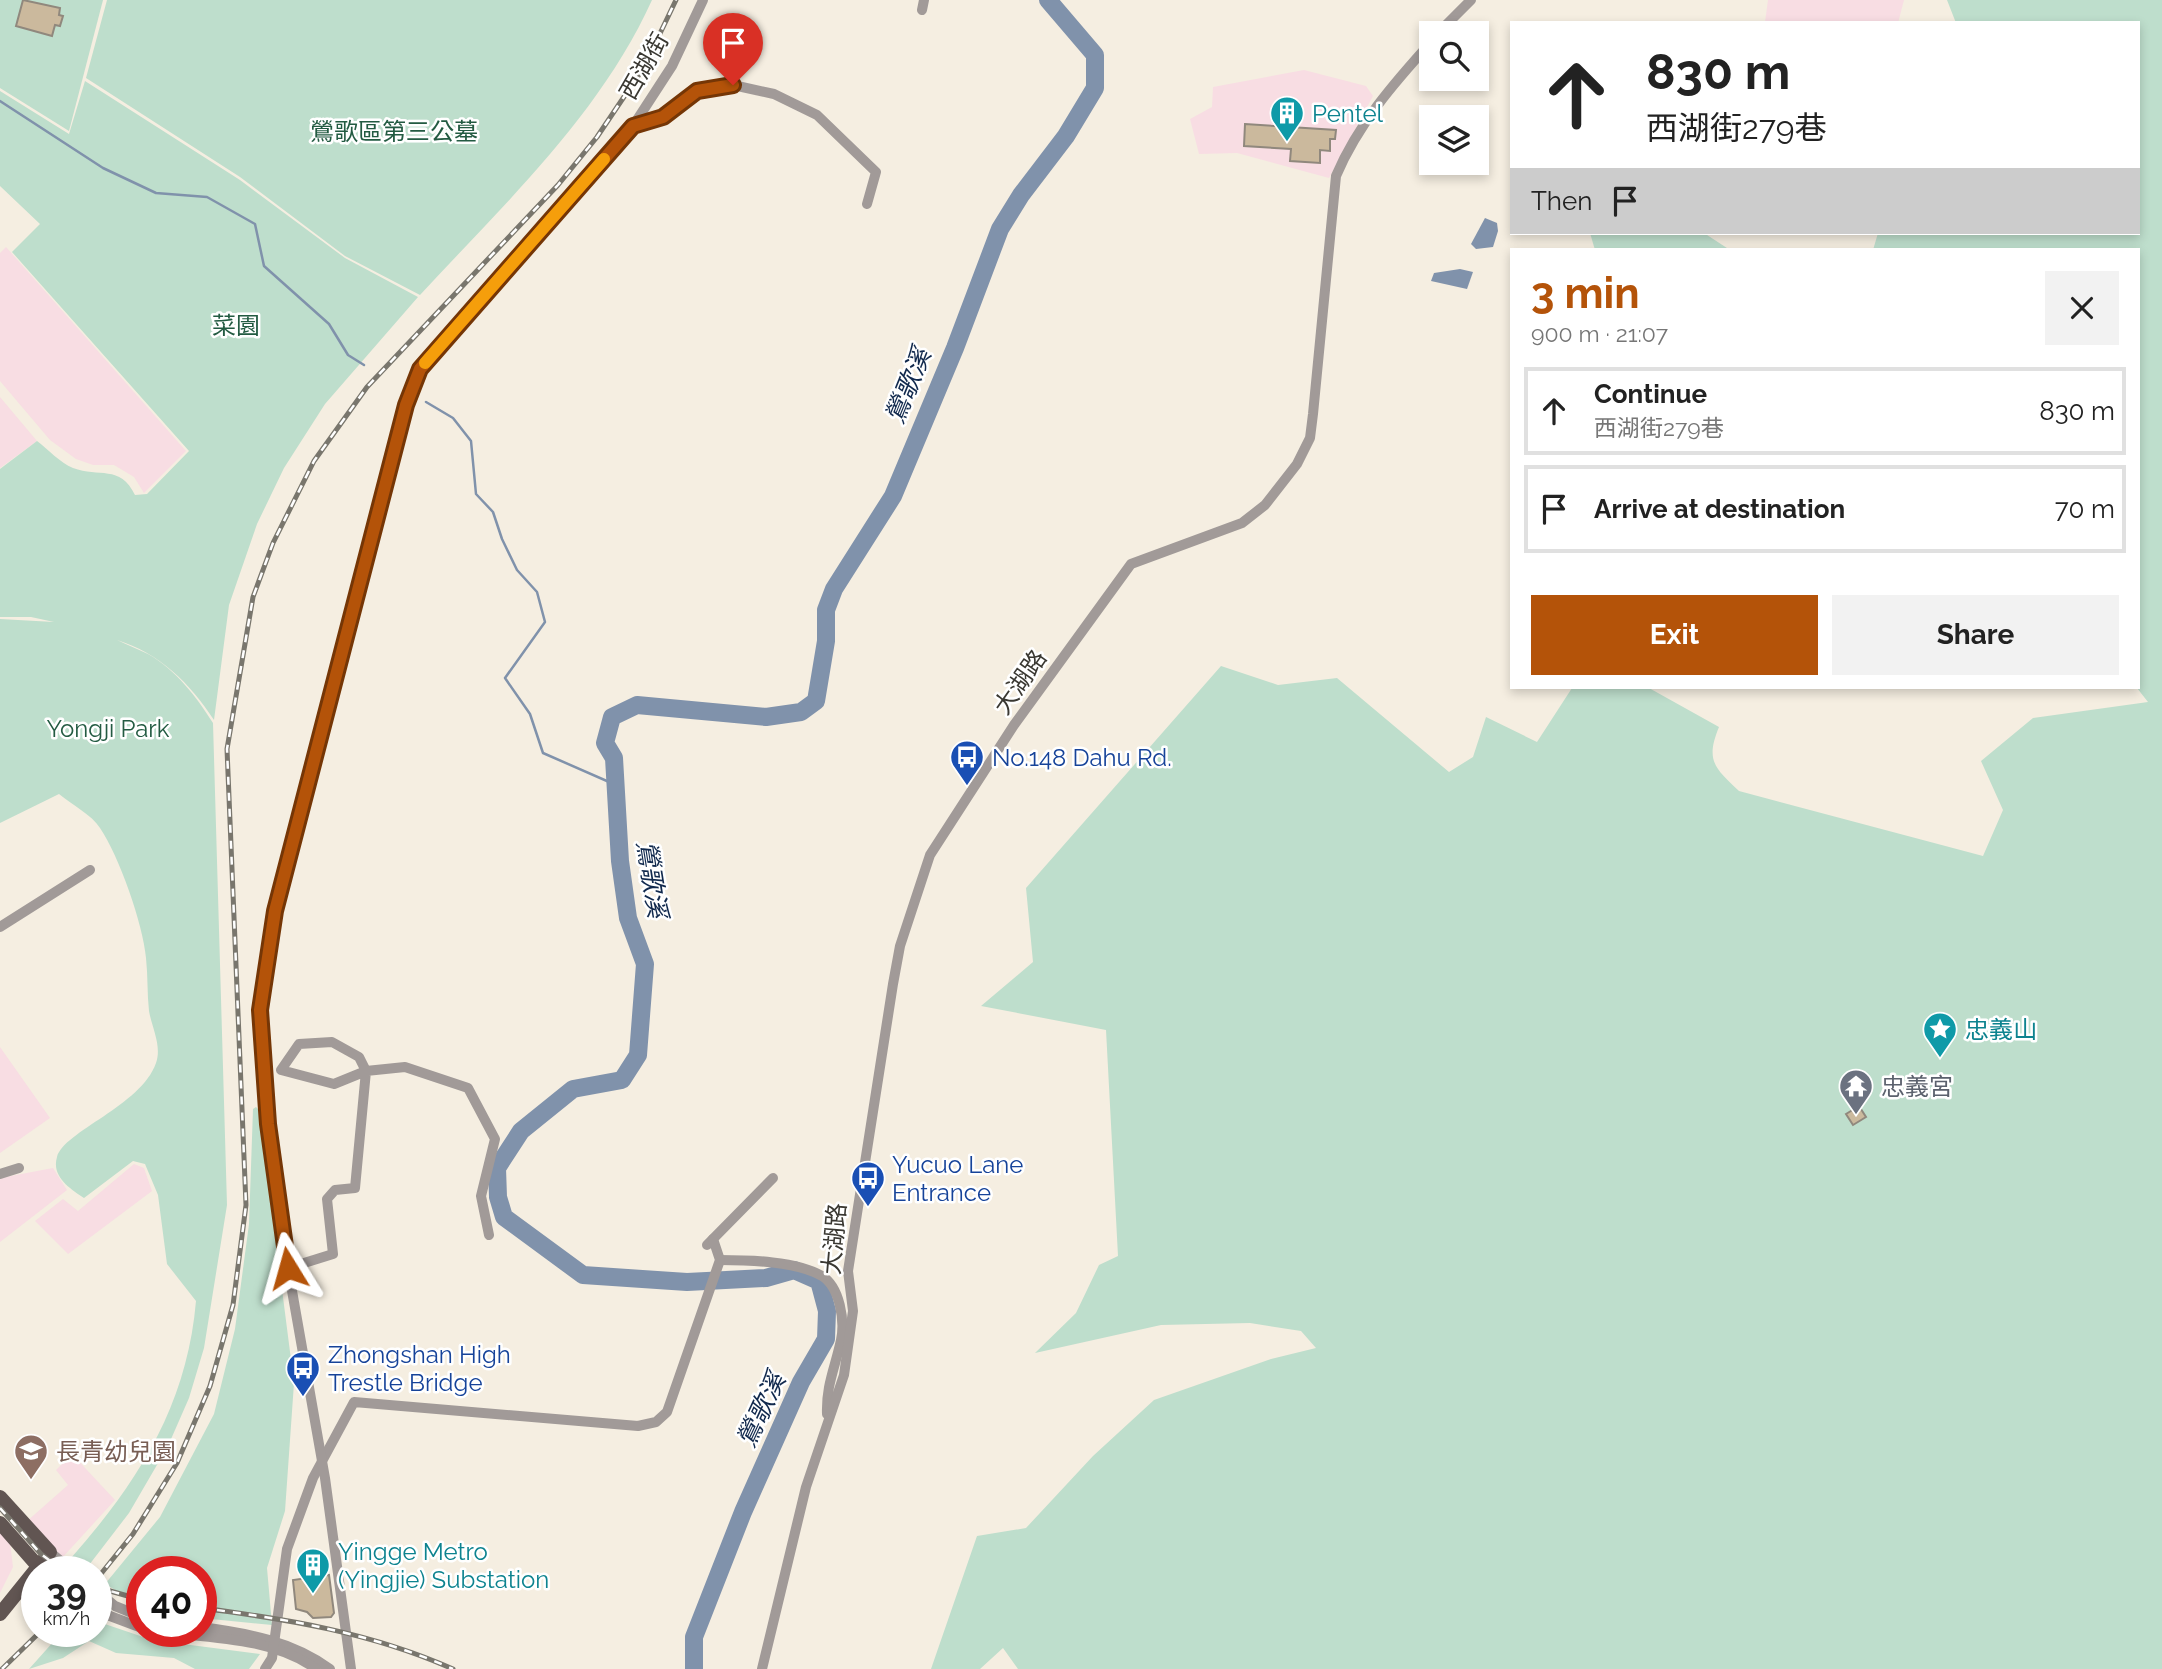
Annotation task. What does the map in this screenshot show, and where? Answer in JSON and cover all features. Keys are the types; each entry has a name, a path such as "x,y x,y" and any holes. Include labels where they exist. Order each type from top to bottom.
{"main road":[{"path":"0,1497 50,1552 48,1556"},
{"path":"0,1523 31,1556"},
{"path":"0,1614 21,1591"}],"street":[{"name":"西湖街","path":"351,1669 325,1478 288,1268 268,1124 260,1010 275,911 406,405 420,369 633,126 672,66 703,0"},
{"path":"1450,21 1471,0"},
{"name":"大湖路","path":"762,1669 806,1487 851,1343 853,1311 848,1271 886,1021 901,946 930,855 1014,725 1131,564 1242,523 1265,505 1297,464 1310,438 1336,176 1350,143 1364,122 1419,56"},
{"path":"633,126 663,117 697,91 733,85 774,94 817,115 876,173 867,204"},
{"path":"0,927 90,870"},
{"path":"288,1268 333,1254 327,1199 335,1190 355,1188 366,1071 359,1057 332,1042 299,1044 281,1070 334,1084 366,1071 405,1067 468,1088 495,1139 481,1196 489,1235"},
{"path":"0,1174 19,1168"},
{"path":"265,1669 272,1658 287,1549 322,1462 354,1402 638,1426 656,1422 667,1412 720,1260 710,1242 773,1178"},
{"path":"720,1260 754,1260 788,1266 822,1276 834,1291 842,1309 842,1338 827,1389 827,1424"},
{"path":"50,1552 55,1556"},
{"path":"217,1629 244,1632 282,1643 330,1669"},
{"path":"217,1639 283,1652 316,1669"}],"shaded area":[{"path":"1768,0 1904,0 1899,21 1765,21"},
{"path":"1304,70 1366,86 1373,96 1329,178 1237,153 1199,154 1190,119 1212,107 1213,87"},
{"path":"6,247 186,451 144,493 134,477 114,465 93,465 76,459 50,440 0,381 0,253"},
{"path":"0,397 37,441 0,468"},
{"path":"0,1047 50,1118 0,1153"},
{"path":"134,1164 144,1168 152,1191 68,1254 35,1221 63,1199 78,1211"},
{"path":"53,1168 67,1190 0,1242 0,1178"},
{"path":"72,1454 115,1500 64,1556 60,1556 26,1522 68,1485 56,1470"},
{"path":"0,1532 10,1542 13,1567 0,1593"}],"green space":[{"path":"0,0 103,0 69,131 0,88"},
{"name":"鶯歌區第三公墓","path":"107,0 652,0 631,42 578,120 517,192 420,295 345,256 240,177 86,78"},
{"path":"1947,0 2162,0 2162,1669 1018,1669 1003,1648 980,1669 931,1669 977,1536 1026,1528 1093,1456 1154,1400 1271,1359 1316,1348 1301,1331 1250,1323 1161,1325 1035,1353 1076,1313 1099,1265 1118,1256 1106,1030 981,1006 1033,962 1026,888 1221,666 1278,685 1337,678 1449,772 1473,757 1486,717 1537,742 1571,689 1651,689 1719,727 1713,748 1715,763 1718,770 1739,791 1983,856 2003,810 1981,761 2033,718 2148,702 2138,689 2140,689 2140,248 1874,248 1877,235 2140,235 2140,21 1955,21"},
{"name":"菜園","path":"85,81 240,180 345,258 418,297 325,404 284,468 257,524 229,605 214,720 184,682 153,657 176,676 213,723 227,1205 204,1348 189,1398 168,1446 129,1513 96,1556 73,1556 118,1500 156,1440 182,1374 191,1339 196,1301 167,1264 158,1195 145,1164 133,1161 84,1198 63,1182 57,1171 57,1157 63,1147 73,1137 120,1105 148,1078 158,1057 157,1044 149,1011 144,944 135,909 122,872 96,823 59,794 0,823 0,619 54,622 31,617 0,617 0,469 37,441 68,466 83,471 116,475 129,485 135,495 147,494 189,451 12,252 40,224 0,186 0,91 69,134"},
{"path":"1591,235 1707,235 1727,248 1594,248"},
{"path":"256,1107 259,1110 294,1383 285,1511 267,1568 272,1625 217,1620 217,1556 128,1556 160,1517 214,1414 235,1329 249,1224 253,1109"},
{"path":"126,1558 126,1596 112,1588 112,1575"},
{"path":"112,1626 126,1631 126,1647 206,1647 260,1654 249,1669 195,1669 174,1658 116,1653 102,1647 112,1647"},
{"path":"49,1647 80,1647 63,1658 29,1669"}],"water":[{"path":"1485,218 1497,223 1498,231 1493,247 1476,249 1471,244"},
{"path":"1460,269 1473,272 1467,289 1431,281 1434,273"}],"building":[{"path":"23,0 60,8 59,15 63,16 60,26 55,25 52,36 16,26"},
{"name":"Pentel","path":"1245,124 1336,130 1335,139 1330,139 1330,151 1320,150 1320,163 1290,161 1291,149 1244,146"},
{"name":"忠義宮","path":"1859,1106 1866,1117 1853,1125 1846,1114"},
{"name":"Yingge Metro (Yingjie) Substation","path":"329,1575 334,1613 331,1617 313,1618 307,1612 296,1609 293,1580"}],"waterway":[{"name":"鶯歌溪","path":"694,1669 694,1637 743,1512 801,1382 826,1339 827,1311 819,1281 794,1270 766,1278 687,1282 583,1275 504,1217 498,1197 497,1168 521,1131 573,1089 622,1080 638,1055 645,964 628,918 620,861 614,758 605,743 612,717 637,705 766,717 801,712 816,701 826,641 826,610 834,589 893,496 955,348 1000,229 1021,195 1066,136 1095,88 1095,55 1048,0"},
{"path":"0,101 103,168 156,193 207,197 255,224 264,266 329,324 348,355 364,365"},
{"path":"426,402 453,418 471,441 476,494 493,512 517,570 537,592 545,622 505,678 530,714 543,753 616,785"}],"railway":[{"path":"112,1560 133,1534 177,1463 210,1386 233,1305 246,1205 227,749 253,597 273,543 314,461 367,387 558,185 597,137 644,67 676,0"},
{"path":"0,1508 44,1556"},
{"path":"112,1592 126,1595"},
{"path":"217,1610 329,1629 392,1646 453,1669"},
{"path":"2,1669 25,1647"}],"slow traffic":[{"path":"425,363 604,159"}],"place":[{"name":"Pentel","path":"1287,143"},
{"name":"No.148 Dahu Rd.","path":"967,787"},
{"name":"忠義山","path":"1940,1059"},
{"name":"忠義宮","path":"1856,1116"},
{"name":"Yucuo Lane Entrance","path":"868,1208"},
{"name":"Zhongshan High Trestle Bridge","path":"303,1398"},
{"name":"長青幼兒園","path":"31,1481"},
{"name":"Yingge Metro (Yingjie) Substation","path":"313,1595"}],"route":[{"path":"288,1268 268,1124 260,1010 275,911 406,405 420,369 633,126 663,117 697,91 733,85"}],"park label":[{"name":"Yongji Park","path":"108,728"}]}
